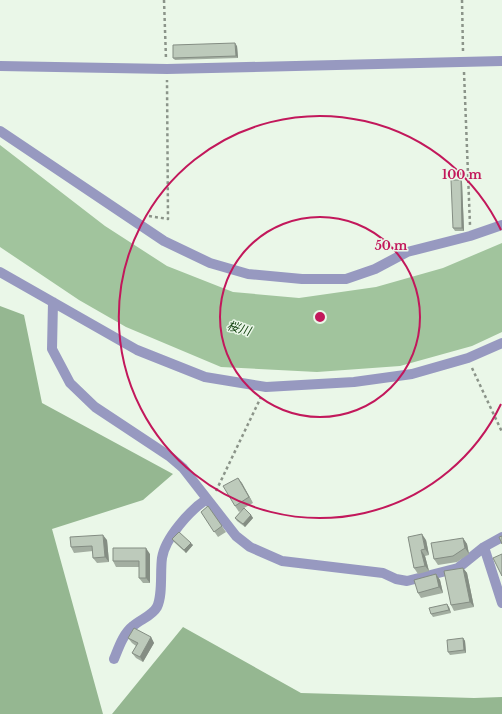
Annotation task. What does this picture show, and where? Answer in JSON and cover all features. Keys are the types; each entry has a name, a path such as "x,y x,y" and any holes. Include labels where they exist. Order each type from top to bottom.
{"street":[{"path":"0,66 167,69 502,61"},
{"path":"0,131 164,241 210,263 248,274 302,279 346,279 375,269 407,252 470,236 502,225"},
{"path":"0,272 144,353 205,377 266,387 354,382 412,374 468,358 502,342"},
{"path":"53,302 52,349 70,383 95,407 169,456 183,468 236,536 250,547 282,561 383,573 396,579 407,581 458,568 484,547 502,537"},
{"path":"114,659 125,634 134,625 146,618 157,606 162,557 170,538 197,505 207,499"},
{"path":"484,547 502,603"}],"path":[{"path":"164,0 167,69 168,220"},
{"path":"462,0 470,236"},
{"path":"468,358 502,432"},
{"path":"207,499 217,490 266,387"}],"shaded area":[{"path":"0,306 24,315 42,403 173,474 143,500 52,529 103,714 0,714"},
{"path":"183,627 301,693 474,698 502,697 502,714 112,714"}],"water":[{"name":"桜川","path":"0,145 105,226 167,266 233,292 299,298 376,287 443,268 502,243 502,332 472,346 400,366 317,372 221,367 126,327 79,300 0,247"}],"building":[{"path":"235,43 236,56 173,58 173,45"},
{"path":"451,180 461,180 462,228 453,228"},
{"path":"238,478 249,497 235,506 223,486"},
{"path":"208,506 222,526 214,532 201,512"},
{"path":"244,508 251,515 243,524 235,518"},
{"path":"179,532 191,543 184,550 172,539"},
{"path":"422,534 425,549 421,550 425,566 414,568 408,537"},
{"path":"103,535 105,557 93,558 92,546 71,547 70,537"},
{"path":"502,536 502,544 499,537"},
{"path":"463,538 465,548 453,556 434,559 431,543"},
{"path":"113,548 146,548 146,578 139,578 139,561 113,561"},
{"path":"502,554 502,576 493,558"},
{"path":"463,568 470,602 451,605 444,571"},
{"path":"436,574 439,587 418,593 414,580"},
{"path":"447,604 449,610 431,614 429,608"},
{"path":"134,628 151,637 140,657 132,653 138,643 128,638"},
{"path":"463,638 464,650 448,652 447,640"}]}
